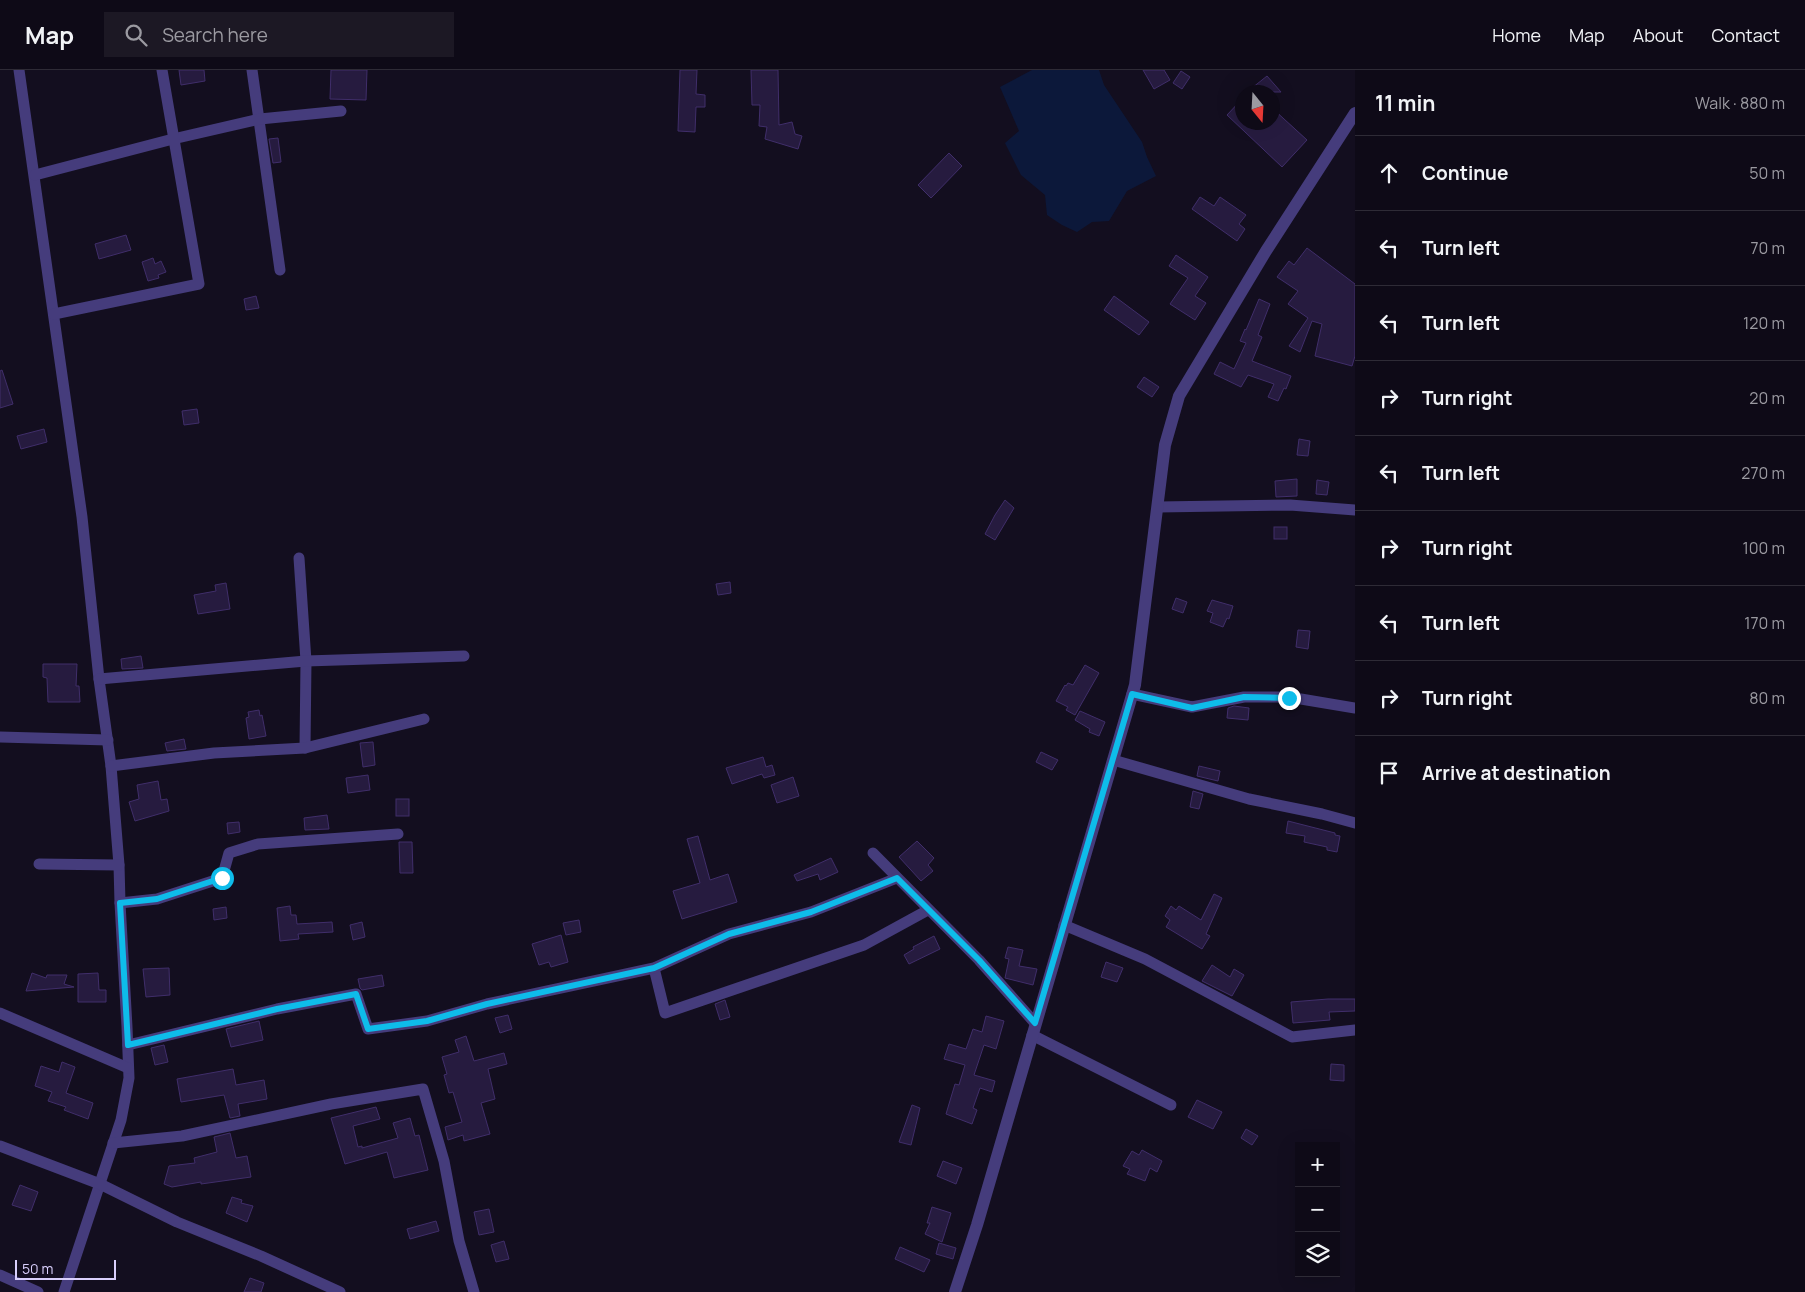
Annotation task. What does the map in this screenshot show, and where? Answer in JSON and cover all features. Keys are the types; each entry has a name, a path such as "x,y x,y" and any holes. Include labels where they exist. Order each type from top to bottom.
{"street":[{"path":"19,70 82,517 99,679 111,766 119,865 128,1045 129,1078 120,1120 64,1292"},
{"path":"54,314 199,284 162,70"},
{"path":"252,70 280,270"},
{"path":"34,175 173,138 260,119 341,111"},
{"path":"955,1292 977,1225 1135,684 1165,445 1179,396 1266,250 1355,113"},
{"path":"1158,507 1290,505 1355,510"},
{"path":"299,558 306,661 305,748"},
{"path":"99,679 306,661 464,656"},
{"path":"1132,694 1192,708 1244,697 1289,698 1355,708"},
{"path":"111,766 214,753 305,748 424,719"},
{"path":"0,737 108,740"},
{"path":"1113,760 1230,794 1355,823"},
{"path":"120,903 157,899 222,878 229,853 258,844 398,834"},
{"path":"873,853 979,960 1033,1029 1171,1105"},
{"path":"39,864 119,865"},
{"path":"128,1045 277,1009 356,994 368,1029 427,1021 487,1004 654,968 729,934 811,912 897,878"},
{"path":"654,968 665,1013 864,946 928,910"},
{"path":"1064,925 1145,959 1292,1037 1355,1030"},
{"path":"0,1013 128,1068"},
{"path":"113,1143 182,1136 255,1122 331,1104 423,1089 444,1161 459,1241 474,1292"},
{"path":"0,1146 100,1184 177,1222 261,1256 340,1292"},
{"path":"0,1275 38,1292"}],"water":[{"path":"1032,70 1099,70 1104,85 1142,142 1156,176 1127,191 1109,221 1092,222 1077,232 1062,225 1047,215 1045,195 1021,175 1005,143 1019,131 1000,87"}],"building":[{"path":"179,70 204,70 205,81 181,85"},
{"path":"331,70 367,70 366,100 330,99"},
{"path":"680,70 697,70 696,94 705,95 705,107 696,107 695,132 678,131"},
{"path":"751,70 778,70 779,125 792,122 795,134 802,136 798,149 765,139 767,127 759,126 760,105 752,105"},
{"path":"1143,70 1164,70 1170,80 1154,89"},
{"path":"1181,71 1190,77 1182,89 1173,83"},
{"path":"1267,76 1275,85 1256,85"},
{"path":"1235,106 1235,123 1227,115"},
{"path":"1280,115 1307,140 1282,167 1243,130 1280,130"},
{"path":"278,138 281,162 273,163 269,139"},
{"path":"949,153 962,166 931,198 918,185"},
{"path":"1200,197 1214,206 1220,197 1246,215 1239,224 1245,229 1237,241 1192,209"},
{"path":"126,235 131,250 99,259 95,244"},
{"path":"1307,248 1355,284 1355,356 1352,366 1315,356 1322,324 1312,321 1300,352 1289,346 1308,318 1288,304 1298,291 1277,277 1289,261 1294,265"},
{"path":"1176,255 1208,277 1195,296 1206,303 1195,320 1170,304 1188,278 1169,266"},
{"path":"153,258 155,264 161,261 166,272 158,275 159,278 148,281 142,262"},
{"path":"256,296 259,308 246,310 244,299"},
{"path":"1114,296 1149,322 1139,335 1104,310"},
{"path":"1259,299 1270,304 1258,335 1262,337 1252,361 1291,376 1286,389 1284,388 1278,401 1268,397 1274,384 1248,375 1241,387 1214,374 1220,362 1234,369 1246,343 1240,341"},
{"path":"2,370 13,404 0,408 0,371"},
{"path":"1144,377 1159,387 1152,397 1137,387"},
{"path":"197,409 199,423 184,425 182,411"},
{"path":"44,429 47,442 21,449 17,436"},
{"path":"1299,439 1310,441 1308,456 1297,455"},
{"path":"1297,479 1297,496 1276,497 1275,481"},
{"path":"1317,480 1329,482 1327,495 1316,494"},
{"path":"1005,500 1014,508 995,540 985,534"},
{"path":"1274,527 1287,527 1287,539 1274,539"},
{"path":"730,582 731,593 718,595 716,584"},
{"path":"226,583 230,609 198,614 194,595 216,591 215,585"},
{"path":"1176,598 1187,602 1183,613 1172,609"},
{"path":"1212,600 1233,606 1229,619 1227,618 1223,627 1210,622 1213,613 1207,611"},
{"path":"1298,630 1310,631 1308,649 1296,647"},
{"path":"141,656 143,668 122,669 121,659"},
{"path":"43,664 77,664 76,686 79,686 80,702 48,702 47,678 43,677"},
{"path":"1085,665 1099,673 1075,715 1066,710 1068,707 1056,701 1065,685 1068,683 1073,685"},
{"path":"1234,706 1249,708 1248,720 1227,718 1228,708"},
{"path":"259,710 260,716 262,715 266,736 249,739 246,718 249,717 248,712"},
{"path":"1080,711 1105,722 1099,736 1089,732 1090,729 1075,720"},
{"path":"184,739 186,749 167,751 165,743"},
{"path":"373,742 375,765 363,767 360,743"},
{"path":"1041,752 1058,760 1052,770 1036,762"},
{"path":"763,757 766,767 772,765 775,775 764,778 762,774 732,784 726,768"},
{"path":"1199,766 1220,771 1218,781 1197,776"},
{"path":"368,775 370,790 348,793 346,778"},
{"path":"793,777 799,796 777,803 771,785"},
{"path":"158,781 161,800 167,799 169,811 135,821 129,802 139,799 137,785"},
{"path":"1193,791 1203,794 1199,809 1190,807"},
{"path":"396,799 409,799 409,816 396,816"},
{"path":"327,815 329,829 305,830 304,818"},
{"path":"1288,821 1340,836 1337,852 1327,850 1327,847 1304,842 1305,836 1286,833"},
{"path":"239,822 240,832 228,834 227,823"},
{"path":"698,836 710,880 728,874 737,902 682,919 673,891 700,883 687,839"},
{"path":"917,841 934,858 928,865 933,871 921,881 899,857"},
{"path":"399,842 412,842 413,873 400,873"},
{"path":"831,858 838,872 820,880 818,874 797,881 794,875"},
{"path":"1214,894 1222,898 1206,934 1210,936 1202,949 1166,927 1170,920 1165,916 1171,906 1176,910 1179,906 1201,920"},
{"path":"290,906 291,915 296,915 297,924 332,922 333,932 298,934 299,939 280,941 277,908"},
{"path":"226,907 227,918 214,920 213,909"},
{"path":"579,920 581,932 566,935 563,923"},
{"path":"362,922 365,937 353,940 350,925"},
{"path":"561,935 568,962 551,967 549,962 539,965 532,944"},
{"path":"934,936 940,949 909,964 904,955 914,949 913,947"},
{"path":"1008,947 1023,950 1019,966 1037,969 1033,985 1005,978 1009,959 1005,958"},
{"path":"1106,962 1123,968 1117,982 1101,977"},
{"path":"1212,965 1230,977 1234,969 1244,975 1232,996 1202,981"},
{"path":"169,968 170,995 146,997 143,969"},
{"path":"32,973 46,978 47,975 67,975 64,984 74,987 26,991"},
{"path":"98,973 99,990 106,990 106,1002 78,1002 78,974"},
{"path":"382,975 384,986 362,990 360,988 358,979"},
{"path":"1355,999 1355,1011 1329,1012 1330,1020 1293,1023 1291,1002"},
{"path":"725,1000 730,1017 720,1020 715,1004"},
{"path":"508,1015 512,1029 500,1033 495,1018"},
{"path":"986,1016 1004,1021 996,1049 984,1045 974,1075 995,1081 992,1092 980,1088 973,1108 977,1110 972,1124 946,1114 955,1084 959,1085 965,1065 944,1059 949,1044 966,1049 973,1029 982,1032"},
{"path":"259,1021 263,1040 231,1047 226,1029"},
{"path":"466,1036 474,1061 504,1053 507,1064 488,1069 495,1099 481,1103 490,1134 464,1141 463,1135 448,1140 445,1127 462,1122 453,1092 449,1093 444,1075 447,1074 442,1057 459,1052 455,1040"},
{"path":"164,1045 168,1062 155,1065 151,1048"},
{"path":"62,1062 75,1067 66,1093 93,1103 88,1119 64,1110 66,1107 48,1101 52,1092 35,1086 41,1066 59,1072"},
{"path":"1331,1064 1344,1065 1344,1081 1330,1080"},
{"path":"233,1069 236,1085 264,1080 267,1099 238,1104 240,1116 230,1118 224,1095 181,1102 177,1079"},
{"path":"1197,1100 1222,1112 1213,1129 1188,1117"},
{"path":"912,1105 920,1108 911,1145 899,1142"},
{"path":"376,1107 380,1119 353,1126 358,1147 362,1146 362,1148 398,1138 393,1123 410,1118 415,1136 419,1135 428,1170 394,1178 387,1152 345,1164 331,1118"},
{"path":"1246,1129 1258,1136 1252,1145 1241,1138"},
{"path":"230,1133 236,1158 247,1156 251,1177 172,1187 164,1184 169,1166 195,1163 194,1158 217,1152 214,1137"},
{"path":"1142,1150 1162,1161 1157,1172 1150,1168 1145,1181 1127,1174 1130,1169 1123,1166 1132,1151 1139,1155"},
{"path":"943,1161 962,1168 956,1184 937,1176"},
{"path":"20,1185 38,1192 31,1211 12,1205"},
{"path":"232,1197 242,1200 241,1203 253,1206 247,1222 226,1213"},
{"path":"932,1207 951,1213 942,1242 925,1234 930,1223 927,1223"},
{"path":"489,1209 494,1232 479,1235 474,1212"},
{"path":"436,1221 439,1231 410,1239 407,1229"},
{"path":"504,1241 509,1259 496,1262 491,1245"},
{"path":"939,1243 956,1248 953,1259 936,1254"},
{"path":"900,1247 930,1260 924,1272 895,1259"},
{"path":"250,1278 264,1283 261,1292 244,1292"}],"route":[{"path":"222,878 157,899 120,903 128,1045 277,1009 356,994 368,1029 427,1021 487,1004 654,968 729,934 811,912 897,878 979,960 1035,1023 1132,694 1192,708 1244,697 1289,698"}]}
